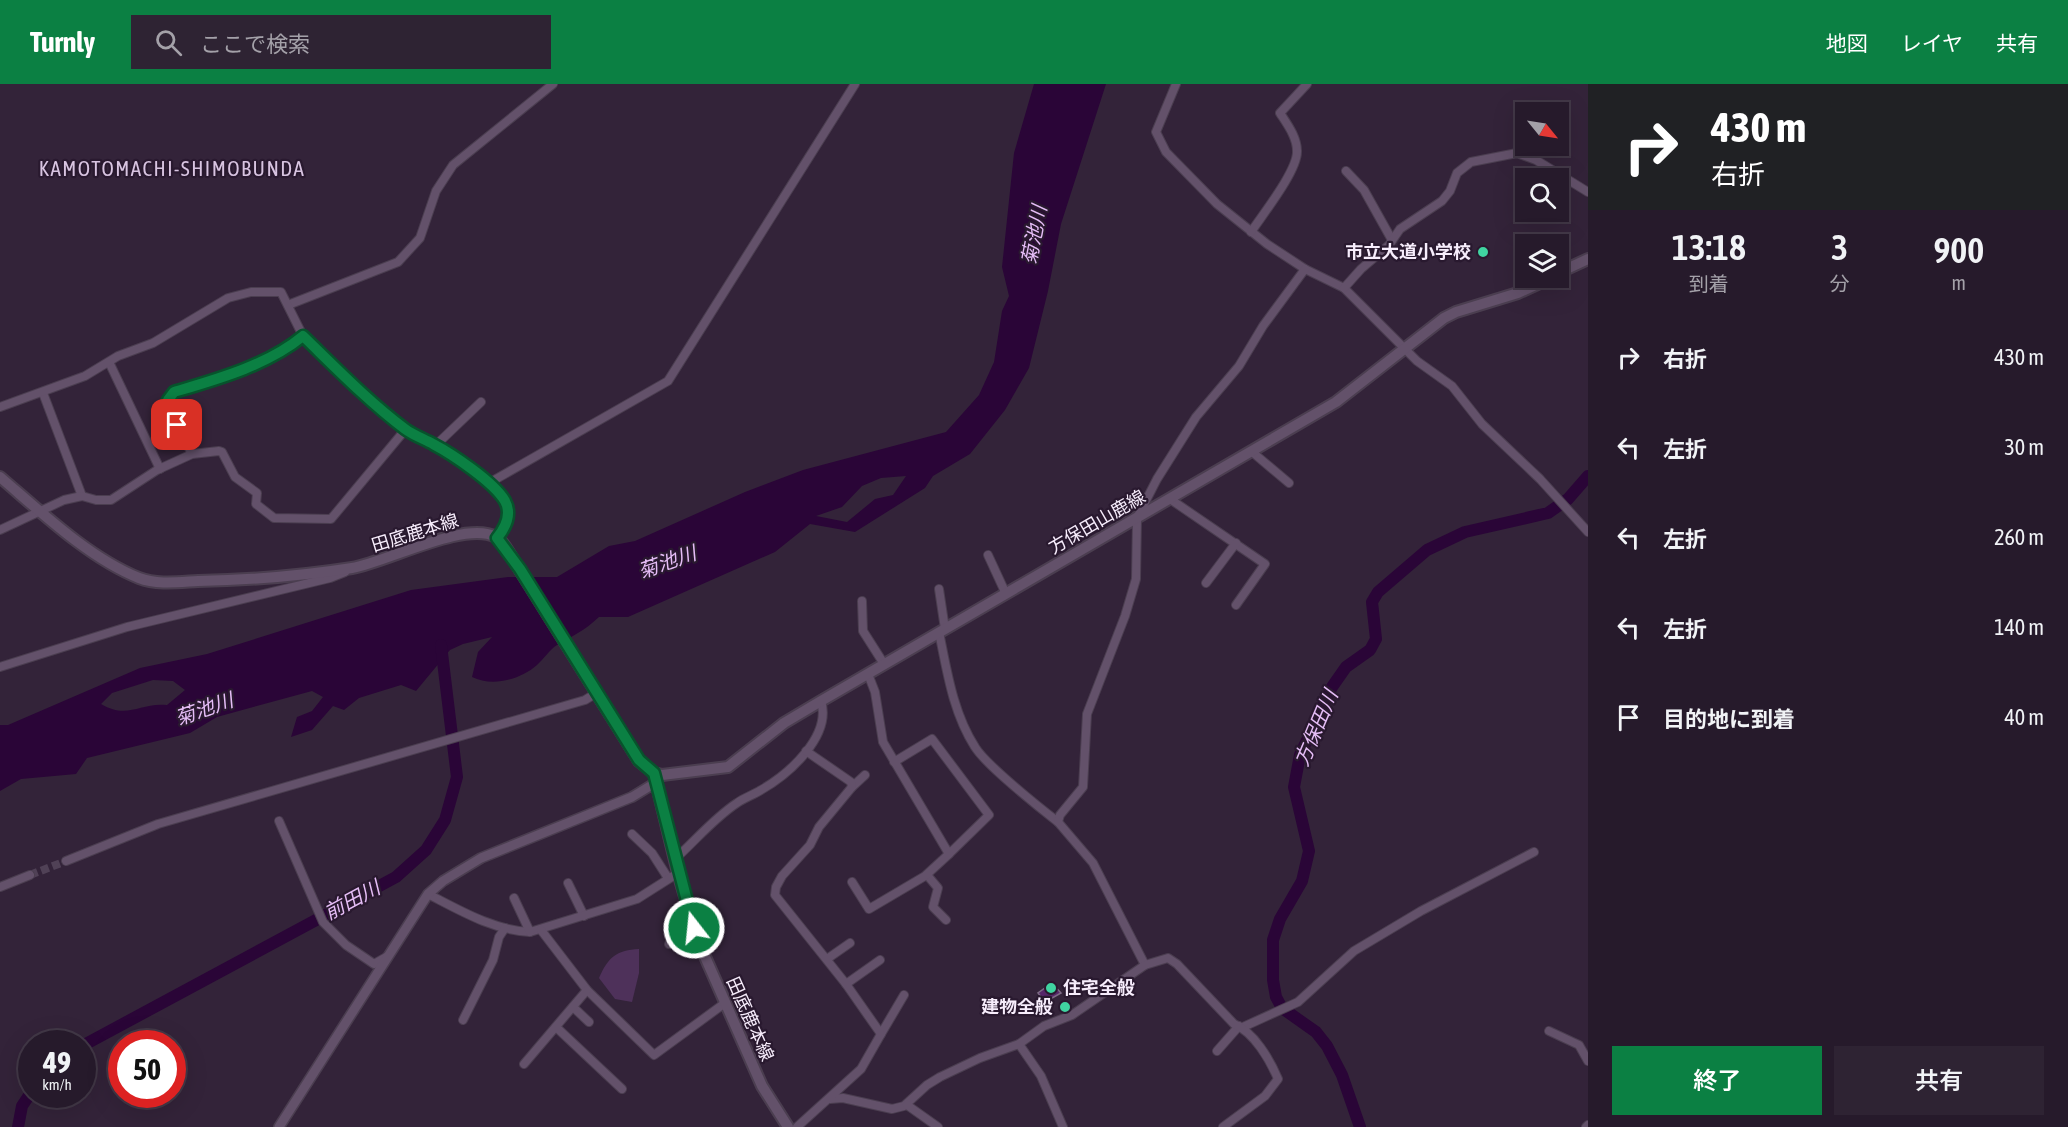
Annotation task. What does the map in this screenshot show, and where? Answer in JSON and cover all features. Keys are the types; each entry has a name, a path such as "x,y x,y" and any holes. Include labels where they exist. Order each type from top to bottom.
{"main road":[{"path":"1569,268 1588,259"},
{"name":"方保田山鹿線","path":"655,778 728,767 784,723 1336,402 1406,350 1436,324 1456,312 1529,288"},
{"name":"田底鹿本線","path":"0,477 74,539 129,573 150,581 253,580 358,567 464,534 485,534 497,538 508,551 639,760 655,778 675,859 673,875 725,1003 762,1086 788,1127"}],"street":[{"path":"288,305 398,262 420,238 436,191 453,165 553,84"},
{"path":"489,483 668,381 855,84"},
{"path":"1176,84 1156,132 1166,152 1209,197 1251,232 1305,268 1344,288 1428,371 1452,386 1482,424 1540,479 1588,532"},
{"path":"1251,232 1290,172 1298,152 1291,130 1280,113 1307,84"},
{"path":"1344,288 1400,229 1442,201 1450,191 1457,173 1471,162 1517,153 1536,160 1588,192"},
{"path":"1346,171 1364,190 1392,240"},
{"path":"1058,822 1060,814 1083,787 1087,714 1125,616 1136,579 1137,518 1157,479 1196,417 1239,366 1263,326 1305,268"},
{"path":"0,407 85,376 118,356 153,343 228,298 251,292 281,292 303,336 359,392 405,430 436,445 489,483 504,499 509,510 506,527 497,538"},
{"path":"192,454 169,410 168,400 174,392 245,368 292,345 303,336"},
{"path":"109,362 160,469"},
{"path":"43,393 82,495"},
{"path":"436,445 481,402"},
{"path":"0,530 42,513 51,504 82,495 96,500 111,500 160,469 192,454 222,452 234,477 257,493 256,504 274,518 325,519 338,514 405,430"},
{"path":"1251,452 1289,483"},
{"path":"1170,499 1265,564 1236,605"},
{"path":"1206,583 1236,543"},
{"path":"988,555 1006,594"},
{"path":"0,667 127,627 330,578 358,567"},
{"path":"939,589 942,631 953,695 963,725 976,749 1058,822 1093,863 1145,965"},
{"path":"862,601 863,631 885,664"},
{"path":"868,674 875,692 883,742 949,854"},
{"path":"66,861 158,824 585,700 598,692"},
{"path":"675,859 737,803 778,779 806,751 820,731 824,718 821,701"},
{"path":"852,882 869,909 927,875 989,815 932,739 894,762"},
{"path":"806,751 851,782 852,787"},
{"path":"865,775 852,787 776,887 775,895 827,959 881,1034"},
{"path":"279,1127 428,894 443,880 481,858 632,797 655,778"},
{"path":"279,821 329,931 374,964 388,956"},
{"path":"428,894 462,913 505,928 530,932 541,930 637,899 673,875 632,834"},
{"path":"1217,1051 1241,1026 1298,1002 1354,951 1421,911 1534,852"},
{"path":"0,887 30,875"},
{"path":"927,875 938,888 933,907 946,920"},
{"path":"568,883 584,916"},
{"path":"514,898 530,932"},
{"path":"463,1020 493,960 499,937 505,928"},
{"path":"669,944 694,928"},
{"path":"541,930 587,990 654,1054 725,1003"},
{"path":"827,959 850,943"},
{"path":"830,1099 843,1098 892,1109 906,1105 927,1085 940,1077 980,1058 1019,1044 1044,1026 1071,1015 1145,965 1161,958 1171,960 1241,1026 1257,1044 1278,1079 1266,1096 1223,1127"},
{"path":"846,984 880,960"},
{"path":"524,1064 587,990"},
{"path":"797,1127 861,1069 904,995"},
{"path":"573,1007 589,1022"},
{"path":"556,1027 622,1089"},
{"path":"1549,1031 1579,1046 1588,1061"},
{"path":"1019,1044 1041,1076 1063,1127"},
{"path":"906,1105 938,1127"}],"shaded area":[{"path":"639,949 639,973 632,1002 615,999 599,978 602,971 619,953"}],"water":[{"name":"菊池川","path":"1034,84 1106,84 1061,224 1048,291 1029,368 1005,410 970,454 933,476 925,488 855,532 810,524 775,552 628,617 599,617 554,647 540,663 514,678 497,682 472,677 478,652 492,637 463,644 450,650 416,691 401,685 359,698 344,710 333,706 312,730 291,737 297,717 312,711 323,697 312,691 217,717 190,733 87,758 76,774 21,779 0,791 0,725 8,725 140,668 207,654 411,590 508,577 557,577 609,546 635,541 745,492 803,470 946,432 979,395 994,362 1002,311 1009,296 1002,267 1014,153","holes":["906,476 893,495 875,499 847,522 816,516 842,507 862,486 881,478","153,680 173,681 185,690 167,705 127,711 110,709 101,704 112,693"]}],"building":[{"name":"住宅全般","path":"1052,983 1061,993 1045,1002 1038,993"}],"waterway":[{"name":"方保田川","path":"1360,1127 1342,1075 1327,1046 1316,1032 1282,1008 1276,997 1273,980 1273,940 1280,919 1302,881 1309,851 1294,787 1300,755 1332,687 1346,667 1370,650 1376,639 1372,602 1378,592 1427,550 1465,532 1548,513 1568,499 1588,476"},
{"name":"前田川","path":"96,1038 396,877 426,850 445,820 457,777 441,645"},
{"name":"前田川","path":"18,1127 22,1108"}],"tunnel":[{"path":"30,875 66,861"}],"place":[{"name":"市立大道小学校","path":"1483,252"},
{"name":"住宅全般","path":"1051,988"},
{"name":"建物全般","path":"1065,1007"}],"district":[{"name":"KAMOTOMACHI-SHIMOBUNDA","path":"172,169"}],"route":[{"path":"177,425 169,410 168,400 174,392 236,372 292,345 303,336 359,392 405,430 436,445 489,483 504,499 509,510 506,527 497,538 504,544 520,569 625,735 632,750 646,768 654,773 694,928"}]}
